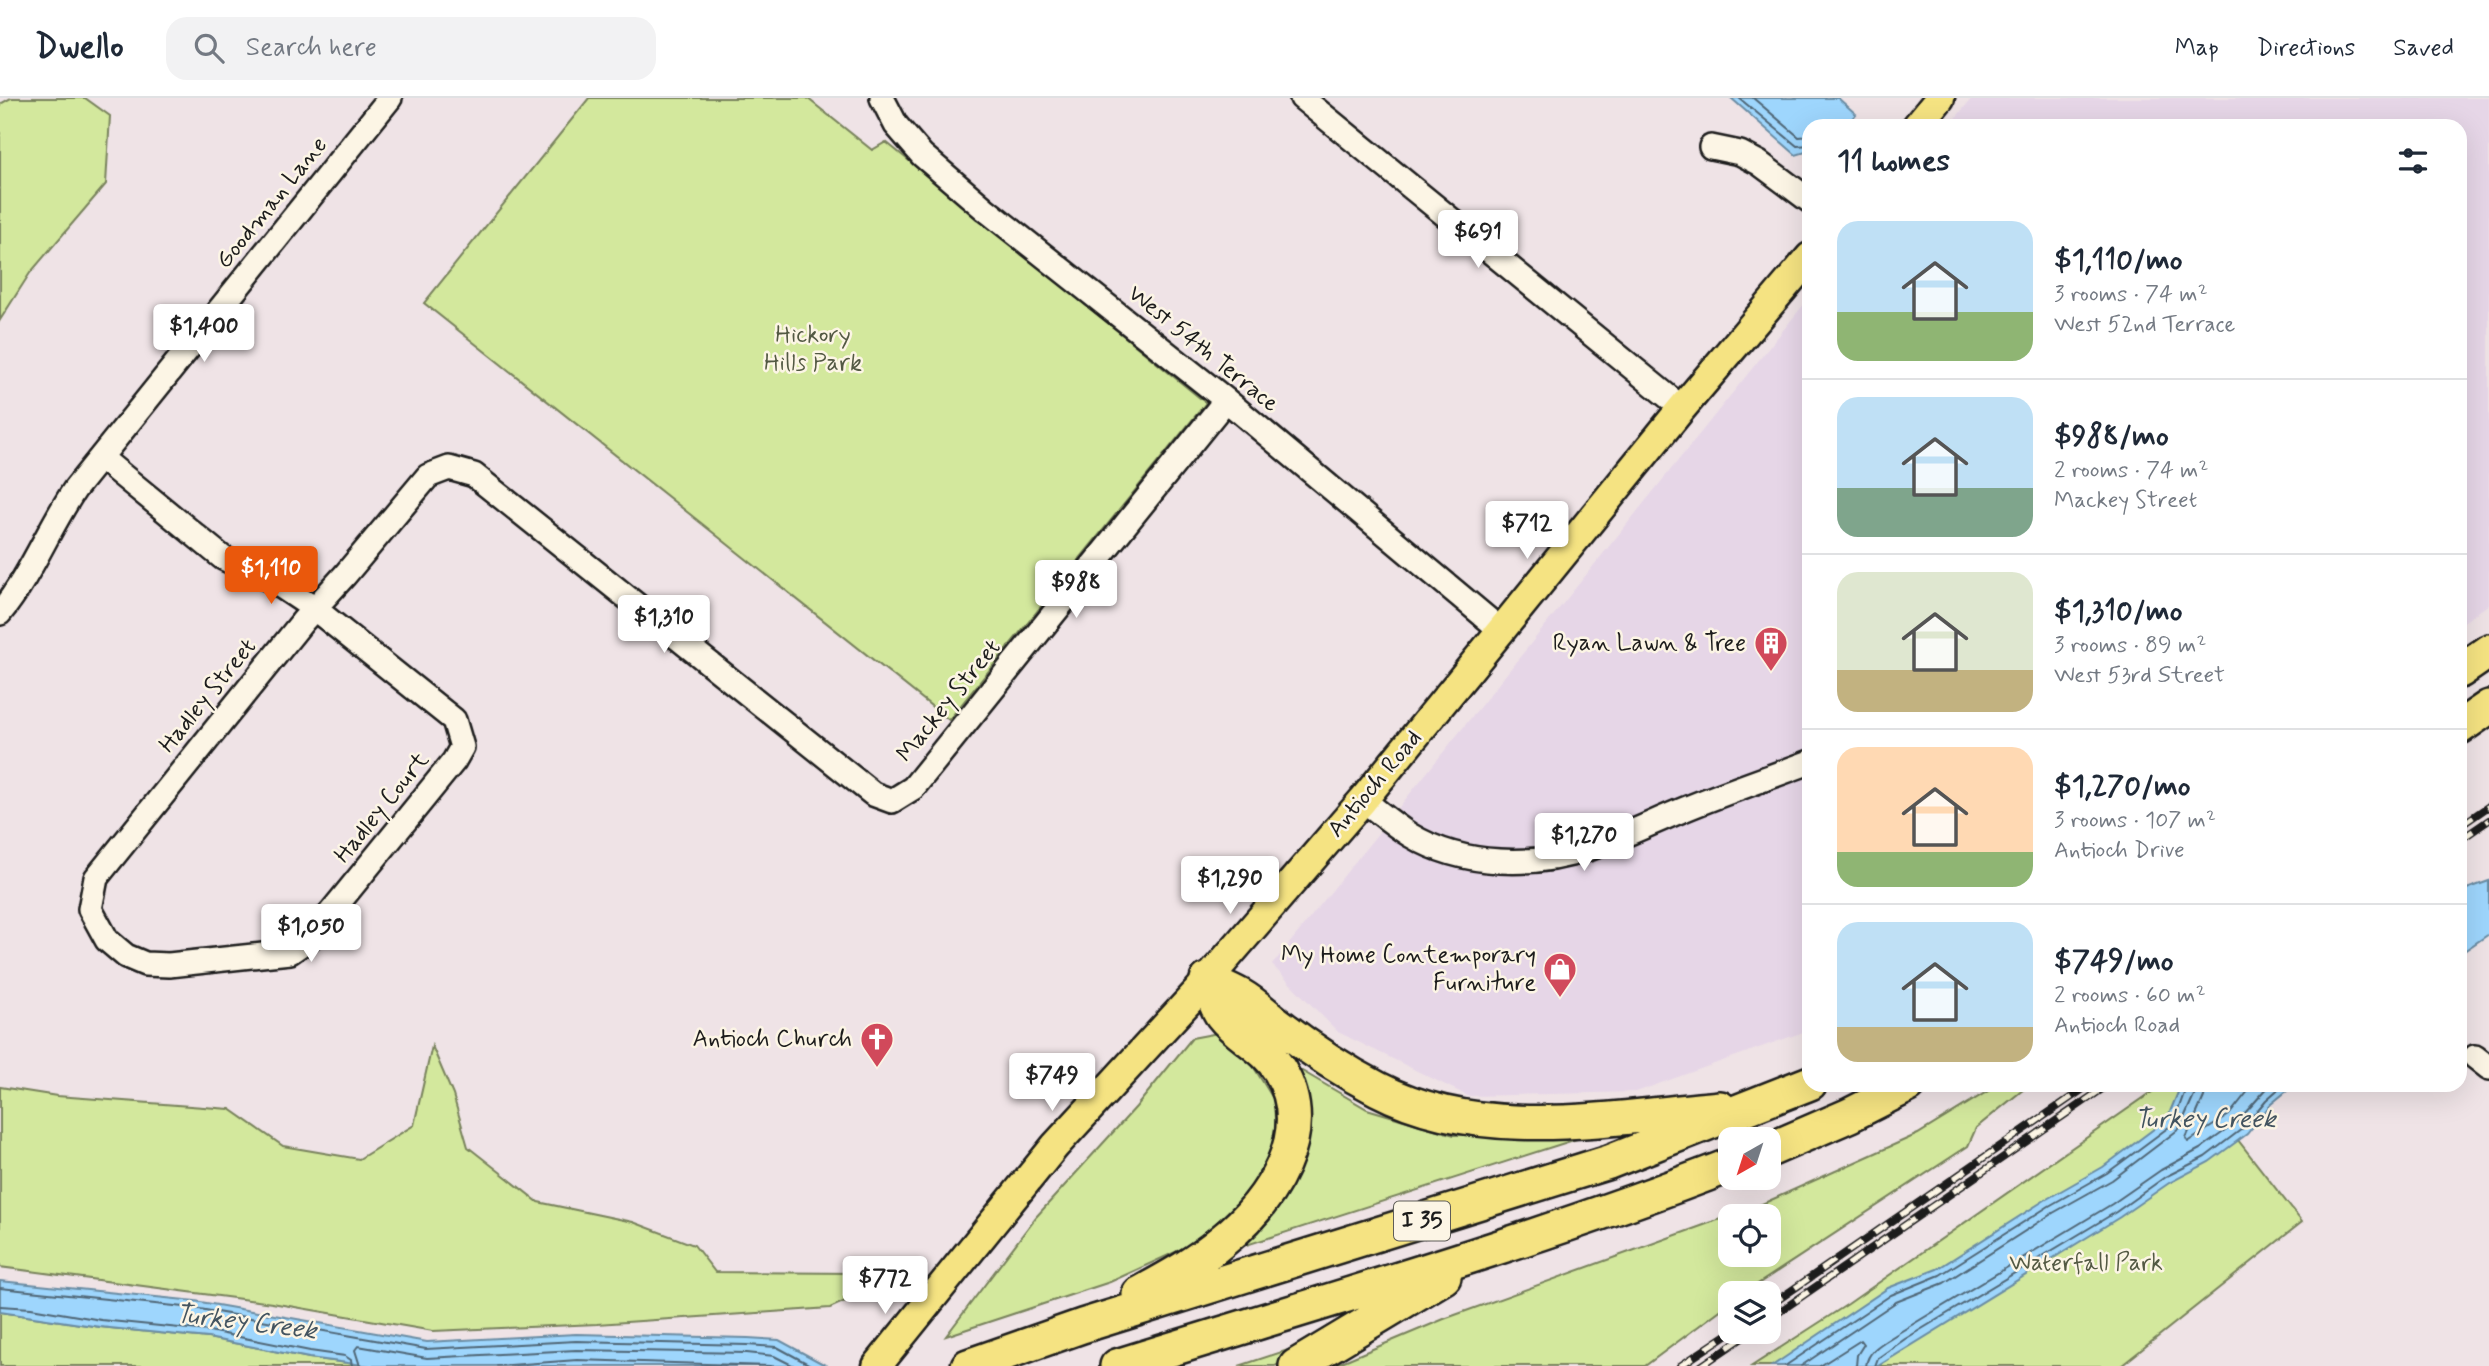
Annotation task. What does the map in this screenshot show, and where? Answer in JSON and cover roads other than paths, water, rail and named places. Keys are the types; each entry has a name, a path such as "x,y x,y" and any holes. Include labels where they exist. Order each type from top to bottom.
{"highway":[{"path":"2467,666 2489,651"},
{"path":"2467,722 2489,707"},
{"path":"1207,980 1241,996 1346,1071 1381,1091 1454,1115 1513,1123 1579,1121 1758,1104"},
{"path":"1082,1326 1192,1263 1222,1242 1263,1200 1287,1158 1295,1110 1289,1089 1279,1068 1222,1014 1207,980"},
{"name":"I 35","path":"968,1366 1082,1326 1609,1162 1802,1086"},
{"path":"1782,1144 1895,1092"},
{"name":"I 35","path":"1117,1366 1488,1250 1718,1171"},
{"path":"1296,1366 1488,1250"}],"main road":[{"path":"1923,119 1940,98"},
{"name":"Antioch Road","path":"877,1366 1055,1146 1207,980 1363,800 1682,408 1802,266"}],"street":[{"name":"Goodman Lane","path":"0,613 24,580 61,509 390,98"},
{"name":"West 54th Terrace","path":"882,98 896,125 922,155 983,207 1226,400 1502,631"},
{"path":"1302,98 1682,408"},
{"path":"1711,147 1740,153 1759,163 1802,195"},
{"name":"Mackey Street","path":"449,468 474,475 873,793 892,801 913,788 1226,400"},
{"path":"101,458 223,558 273,581 315,609"},
{"name":"Hadley Street","path":"92,914 90,909 96,878 286,641 428,476 449,468"},
{"name":"Hadley Court","path":"92,914 107,940 126,956 145,964 169,965 290,952 310,938 454,761 462,747 454,720 315,609"},
{"path":"1363,800 1410,835 1436,847 1491,860 1524,861 1589,849 1686,808 1802,765"}],"water":[{"path":"1731,98 1838,98 1856,114 1852,119 1802,119 1802,153 1796,155"},
{"path":"2489,881 2489,934 2467,949 2467,889"},
{"name":"Turkey Creek","path":"2178,1092 2286,1092 2271,1104 2247,1134 2209,1162 2169,1183 2120,1217 1878,1366 1772,1366 1888,1288 1937,1269 2045,1200 2103,1167 2167,1119"},
{"path":"0,1281 195,1301 427,1342 576,1334 779,1340 827,1366 371,1366 309,1358 208,1338 100,1327 0,1312"}],"railway":[{"path":"2467,821 2489,806"},
{"path":"2467,835 2489,820"},
{"path":"1781,1298 2079,1092"},
{"path":"1781,1311 2098,1092"},
{"path":"1680,1366 1718,1341"},
{"path":"1701,1366 1733,1344"}],"place":[{"name":"Ryan Lawn & Tree","path":"1771,673"},
{"name":"My Home Contemporary Furniture","path":"1560,999"},
{"name":"Antioch Church","path":"877,1069"}],"park label":[{"name":"Hickory Hills Park","path":"813,349"},
{"name":"Waterfall Park","path":"2086,1263"}]}
